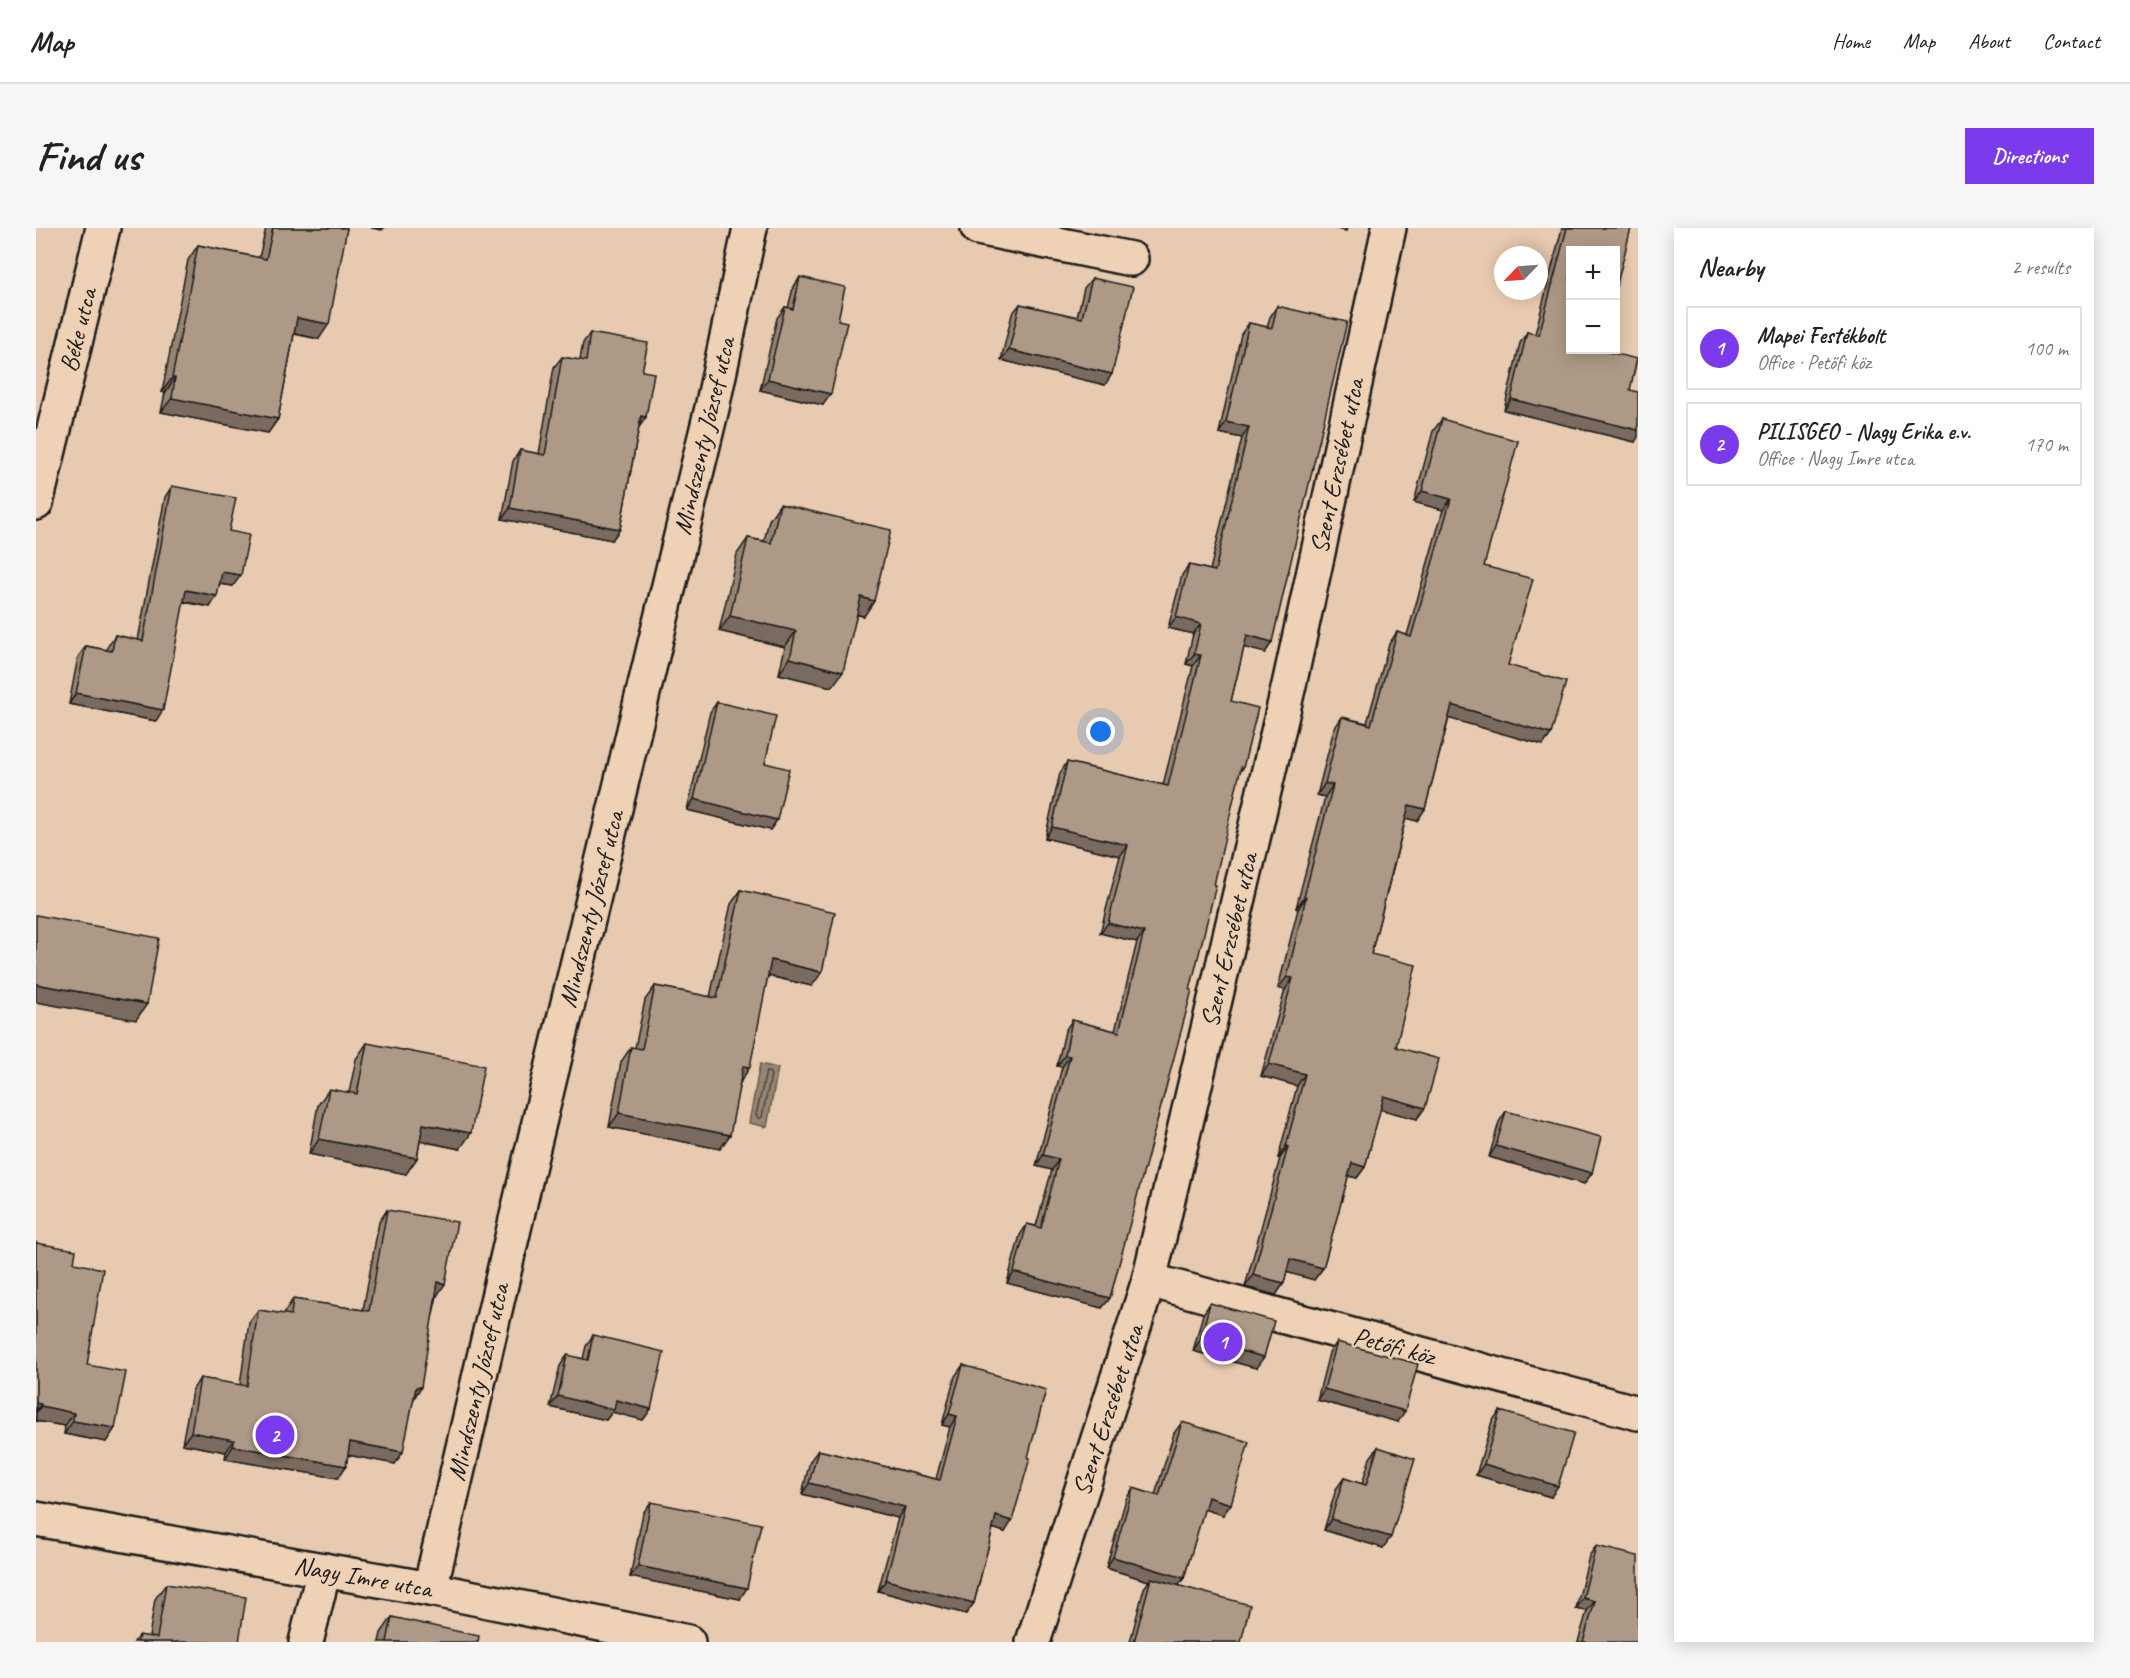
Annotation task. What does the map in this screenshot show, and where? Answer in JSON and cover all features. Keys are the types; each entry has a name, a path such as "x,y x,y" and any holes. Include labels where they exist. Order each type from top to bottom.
{"street":[{"name":"Béke utca","path":"36,503 103,228"},
{"name":"Mindszenty József utca","path":"430,1589 532,1149 709,419 750,228"},
{"path":"978,228 1131,259"},
{"name":"Szent Erzsébet utca","path":"1033,1642 1149,1280 1289,685 1389,228"},
{"name":"Petőfi köz","path":"1149,1280 1638,1413"},
{"name":"Nagy Imre utca","path":"36,1519 430,1589 688,1642"},
{"path":"306,1642 324,1570"}],"water":[{"path":"760,1064 778,1068 767,1127 749,1123"}],"building":[{"path":"273,228 347,228 329,324 297,318 278,419 172,398 175,378 172,378 198,245 266,259"},
{"path":"1567,228 1631,228 1620,272 1620,246 1566,246 1566,354 1616,354 1637,359 1630,390 1638,392 1638,430 1511,399 1527,332 1539,335"},
{"path":"800,277 845,287 838,320 847,322 831,394 768,379 785,307 793,309"},
{"path":"1092,278 1133,287 1112,374 1009,350 1020,304 1082,318"},
{"path":"1277,306 1347,322 1272,642 1247,635 1231,701 1258,708 1243,768 1241,767 1214,885 1216,885 1190,990 1192,990 1110,1298 1014,1272 1027,1224 1041,1228 1059,1159 1043,1155 1070,1056 1065,1055 1072,1020 1119,1032 1144,932 1108,923 1128,845 1052,827 1067,762 1168,786 1201,655 1194,654 1201,624 1176,617 1189,565 1215,571 1249,427 1226,422 1249,323 1272,328"},
{"path":"590,333 648,343 642,371 654,373 646,417 641,416 620,529 510,508 520,450 545,455 562,357 586,361"},
{"path":"1442,419 1518,441 1484,566 1533,579 1508,665 1566,682 1551,734 1452,705 1425,809 1409,805 1371,954 1416,965 1396,1047 1439,1059 1425,1108 1384,1096 1365,1167 1352,1163 1323,1268 1290,1259 1284,1283 1253,1275 1288,1147 1286,1146 1305,1074 1269,1064 1293,978 1287,977 1306,897 1304,897 1333,785 1325,783 1342,717 1371,725 1397,632 1411,637 1451,499 1422,491"},
{"path":"172,486 236,498 229,531 249,535 241,575 222,572 217,596 186,590 163,710 76,693 86,646 112,651 115,635 143,641"},
{"path":"780,504 891,530 874,601 861,597 843,672 790,658 796,631 730,616 748,538 771,543"},
{"path":"717,702 776,716 765,763 789,769 777,820 694,799"},
{"path":"741,890 835,912 822,972 771,960 750,1067 743,1066 730,1135 619,1113 631,1047 642,1049 655,986 717,998"},
{"path":"36,915 159,938 147,1004 36,984"},
{"path":"367,1043 484,1066 471,1133 423,1124 417,1158 319,1139 329,1089 357,1094"},
{"path":"1506,1111 1601,1137 1592,1173 1496,1146"},
{"path":"387,1210 457,1222 445,1284 438,1282 421,1387 416,1387 403,1452 350,1442 346,1466 233,1446 234,1440 191,1432 200,1378 247,1386 258,1310 291,1315 293,1299 369,1311"},
{"path":"36,1243 76,1250 74,1263 103,1269 87,1365 126,1372 115,1428 73,1421 74,1413 36,1403"},
{"path":"1210,1303 1274,1321 1264,1357 1200,1340"},
{"path":"593,1335 664,1352 651,1409 616,1400 614,1410 558,1396 567,1355 588,1360"},
{"path":"1337,1342 1418,1364 1405,1411 1324,1389"},
{"path":"963,1365 1046,1390 1012,1521 996,1516 974,1603 886,1580 905,1507 809,1483 818,1450 940,1480 957,1416 949,1414"},
{"path":"1500,1411 1574,1433 1558,1486 1484,1464"},
{"path":"1182,1422 1249,1442 1231,1504 1208,1497 1184,1578 1113,1557 1133,1488 1159,1496"},
{"path":"1378,1447 1415,1459 1391,1537 1331,1519 1344,1478 1366,1485"},
{"path":"651,1502 761,1524 747,1588 638,1566"},
{"path":"1596,1546 1638,1556 1638,1642 1583,1642 1595,1601 1583,1598"},
{"path":"1151,1578 1250,1605 1241,1642 1134,1642"},
{"path":"166,1584 246,1597 239,1642 138,1642 139,1635 157,1638"},
{"path":"392,1617 479,1636 478,1642 387,1642"}],"place":[{"name":"Mapei Festékbolt","path":"1223,1342"},
{"name":"PILISGEO - Nagy Erika e.v.","path":"275,1435"}]}
